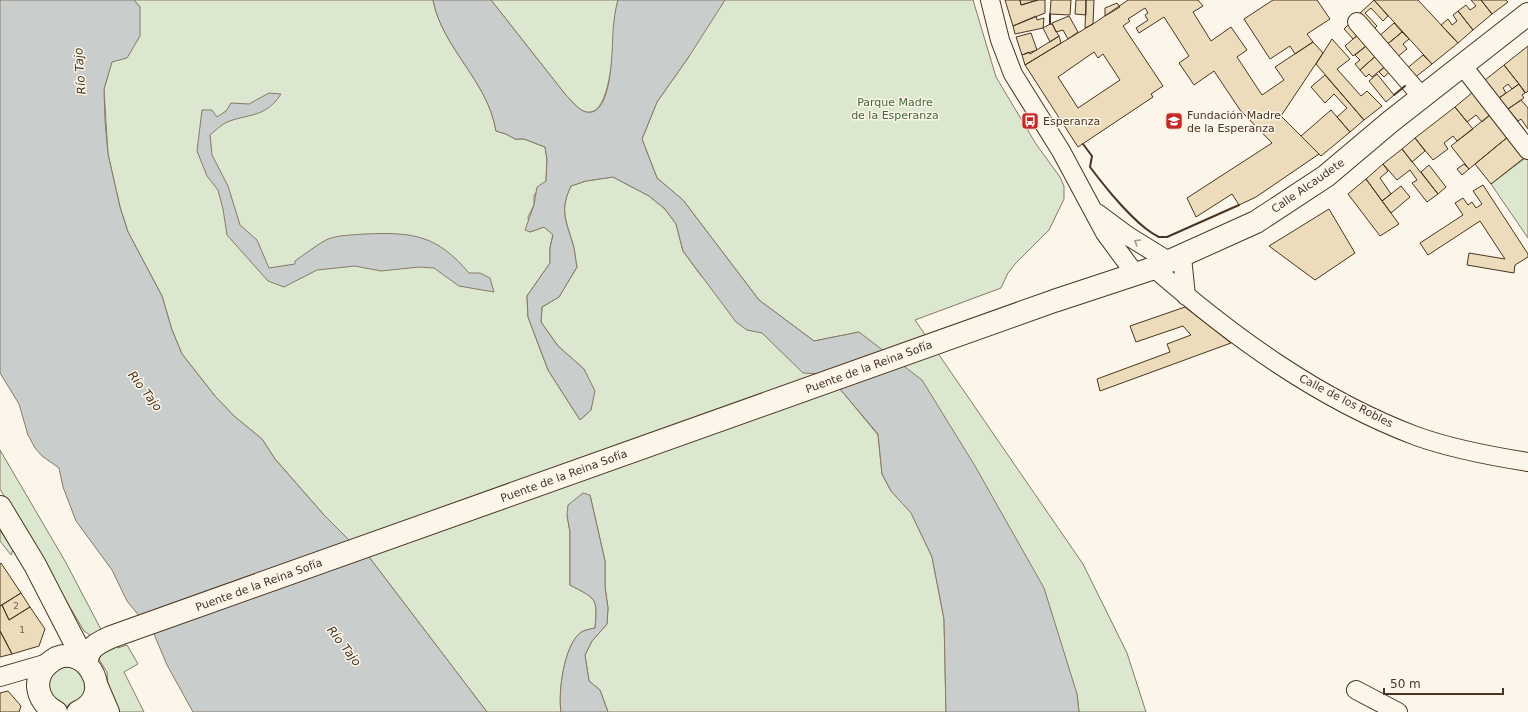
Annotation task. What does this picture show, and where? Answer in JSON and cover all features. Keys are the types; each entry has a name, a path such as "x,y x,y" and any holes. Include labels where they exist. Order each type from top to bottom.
{"main road":[{"name":"Calle Alcaudete","path":"1054,301 1161,265 1256,222 1326,176 1422,97 1528,14"},
{"name":"Puente de la Reina Sofía","path":"86,663 86,658 91,648 111,637 1054,301"},
{"path":"0,507 35,565 86,663 93,672 96,684 108,712"},
{"path":"56,712 38,700 40,675 52,661 64,619"},
{"path":"52,661 64,656 72,657 86,663"},
{"path":"78,712 85,708 91,701 96,684"}],"street":[{"path":"990,0 1000,40 1013,74 1061,151 1105,233 1161,265"},
{"path":"1357,22 1422,97"},
{"path":"1462,65 1528,150"},
{"path":"1093,210 1128,236 1161,265 1186,296"},
{"name":"Calle de los Robles","path":"1161,265 1186,296 1311,386 1375,418 1416,436 1487,456 1528,462"},
{"path":"3,676 52,661"},
{"path":"3,676 38,700"},
{"path":"1356,690 1398,712"}],"green space":[{"path":"134,0 433,0 438,17 446,34 484,96 496,131 515,139 524,139 545,147 547,159 546,181 534,195 534,205 528,217 530,232 544,227 553,234 550,248 550,263 527,296 528,317 548,370 580,420 591,410 584,369 558,346 541,322 542,307 559,297 577,267 574,247 567,226 565,214 566,201 571,186 586,181 613,177 649,196 665,209 676,224 683,251 699,273 747,330 762,332 803,372 823,374 840,389 878,435 882,474 891,491 911,512 932,557 944,619 946,712 608,712 600,690 589,681 585,655 592,641 607,624 608,608 605,587 605,561 590,495 567,515 570,532 570,585 585,593 593,600 596,610 595,628 585,630 580,633 574,639 570,648 561,682 561,712 487,712 369,557 356,550 351,542 324,515 275,459 262,439 234,416 215,396 182,354 172,330 162,296 128,232 120,207 108,154 104,89 112,61 140,7"},
{"path":"491,0 618,0 614,45 608,84 603,100 596,110 586,112 572,102"},
{"name":"Parque Madre de la Esperanza","path":"716,0 973,0 996,77 1036,144 1060,177 1064,186 1064,199 1049,230 1015,264 1008,273 1001,288 915,320 1083,564 1127,653 1146,712 1079,712 1077,694 859,332 814,341 759,300 683,200 657,178 642,139 657,102 688,58"},
{"path":"1528,156 1528,238 1491,184"},
{"path":"0,450 65,561 106,639 118,645 118,648 127,645 138,664 124,672 144,712 114,712 109,701 107,672 100,661 90,635 84,631 0,489"},
{"path":"0,530 13,550 11,555 0,541"},
{"path":"64,664 82,670 87,692 71,706 64,706 48,695 47,680"}],"water":[{"name":"Río Tajo","path":"0,0 134,0 140,7 140,36 127,58 112,62 104,89 108,154 120,207 128,232 162,296 172,330 182,354 215,396 234,416 262,439 275,459 324,515 351,542 356,550 369,557 487,712 193,712 167,665 154,634 127,601 112,570 76,521 63,487 59,468 42,456 35,448 28,435 19,404 0,373"},
{"path":"433,0 491,0 565,94 577,107 586,112 595,111 601,104 606,93 611,65 615,11 618,0 725,0 688,58 657,102 642,139 657,178 683,200 759,300 814,341 859,332 922,380 975,466 1044,588 1077,694 1079,712 946,712 944,619 932,557 911,513 891,491 882,474 878,434 840,389 823,374 803,373 762,333 747,330 736,322 683,251 676,224 665,209 649,196 613,177 586,181 571,186 566,201 565,214 567,226 574,247 577,267 559,297 542,307 541,322 558,346 584,369 595,391 591,410 580,420 548,370 528,317 527,296 550,263 550,248 553,235 544,227 530,232 525,230 534,205 537,187 546,181 547,159 545,147 524,139 515,139 496,131 484,96 446,34 438,17"},
{"path":"269,93 281,94 269,108 262,112 225,123 210,135 212,155 228,186 240,225 257,240 269,268 295,264 295,261 314,247 335,237 365,234 411,235 435,243 457,260 469,273 480,273 490,278 494,292 459,286 434,268 419,267 381,271 355,266 317,270 284,287 268,281 227,235 218,190 207,176 197,151 202,110 212,110 217,117 226,111 231,103 249,104"},
{"path":"583,493 590,495 605,561 605,587 608,608 607,624 592,641 585,655 589,681 600,690 608,712 561,712 561,682 566,658 570,648 574,639 580,633 585,630 595,628 596,610 593,600 585,593 570,585 570,532 567,515 568,505"}],"building":[{"path":"1005,0 1020,0 1021,5 1038,0 1045,0 1045,13 1013,26"},
{"path":"1020,0 1038,0 1021,5"},
{"path":"1051,0 1071,0 1070,15 1050,14"},
{"path":"1076,0 1086,0 1086,15 1075,14"},
{"path":"1086,0 1094,0 1093,24 1085,28"},
{"path":"1128,0 1198,0 1203,6 1193,12 1211,41 1231,27 1247,50 1237,57 1262,95 1284,80 1275,67 1313,42 1323,53 1281,116 1319,154 1256,197 1239,205 1232,194 1196,217 1187,198 1272,143 1240,110 1214,71 1194,85 1179,63 1189,56 1164,17 1139,33 1136,28 1148,20 1145,15 1148,13 1145,8 1128,19 1130,21 1123,26 1163,86 1151,94 1153,97 1078,147 1025,65 1096,22","holes":["1094,52 1098,58 1103,54 1120,80 1078,108 1058,77"]},
{"path":"1273,0 1317,0 1330,19 1307,34 1313,42 1295,54 1290,46 1270,59 1244,19"},
{"path":"1374,0 1388,16 1383,21 1371,8 1365,13 1377,26 1371,32 1357,16"},
{"path":"1374,0 1418,0 1458,43 1432,64"},
{"path":"1471,0 1481,0 1492,14 1473,30 1458,11 1466,5 1470,10 1476,6"},
{"path":"1481,0 1506,0 1508,2 1492,14"},
{"path":"1117,3 1120,7 1105,16 1105,8"},
{"path":"1458,11 1473,30 1458,43 1441,25 1448,19 1452,25 1457,21 1453,15"},
{"path":"1036,16 1037,20 1044,18 1043,28 1015,34 1013,26"},
{"path":"1069,16 1078,32 1068,39 1063,30 1056,32 1052,23"},
{"path":"1352,21 1361,32 1353,39 1344,29"},
{"path":"1394,23 1402,32 1384,47 1377,38"},
{"path":"1052,24 1059,36 1050,42 1043,28"},
{"path":"1361,32 1370,43 1353,56 1345,46"},
{"path":"1402,32 1409,39 1403,44 1407,49 1395,59 1384,47"},
{"path":"1031,33 1037,50 1022,55 1016,37"},
{"path":"1059,36 1061,43 1025,65 1022,55 1029,52 1030,54"},
{"path":"1332,39 1350,59 1337,69 1361,96 1367,91 1382,106 1364,120 1316,64"},
{"path":"1370,43 1379,53 1360,70 1355,64 1360,60 1355,55"},
{"path":"1528,46 1528,91 1526,93 1504,65"},
{"path":"1379,53 1388,64 1372,77 1369,74 1366,77 1360,70"},
{"path":"1423,55 1432,64 1413,79 1405,70"},
{"path":"1388,64 1393,69 1384,77 1379,72"},
{"path":"1504,65 1519,84 1512,89 1508,84 1503,88 1506,93 1499,98 1485,80"},
{"path":"1377,74 1394,95 1386,102 1369,81"},
{"path":"1325,75 1364,120 1350,132 1337,117 1347,108 1334,94 1325,103 1311,87"},
{"path":"1519,84 1525,93 1522,95 1524,98 1508,109 1499,98"},
{"path":"1473,92 1491,114 1482,122 1476,115 1467,122 1455,107"},
{"path":"1521,100 1528,108 1528,129 1521,119 1518,121 1508,109"},
{"path":"1455,107 1473,129 1457,141 1453,136 1444,143 1448,149 1433,160 1415,138"},
{"path":"1331,110 1350,132 1321,156 1301,136"},
{"path":"1491,114 1509,136 1469,169 1451,146"},
{"path":"1509,136 1524,158 1491,184 1475,164"},
{"path":"1415,138 1425,151 1412,162 1402,149"},
{"path":"1402,149 1438,194 1427,202 1412,183 1417,180 1410,170 1397,180 1383,164"},
{"path":"1383,164 1388,171 1380,178 1391,194 1382,201 1366,179"},
{"path":"1464,164 1469,169 1462,175 1457,169"},
{"path":"1429,165 1446,187 1438,194 1421,172"},
{"path":"1366,179 1399,224 1380,236 1348,194"},
{"path":"1483,185 1528,254 1528,257 1515,265 1514,273 1467,265 1469,253 1505,259 1480,221 1428,255 1420,243 1463,215 1455,203 1463,198 1468,205 1472,202 1476,208 1482,204 1473,191"},
{"path":"1401,186 1410,197 1391,213 1382,201"},
{"path":"1329,209 1355,253 1315,280 1269,246"},
{"path":"1185,307 1231,343 1100,391 1097,379 1170,352 1167,344 1191,335 1183,326 1136,342 1130,326"},
{"path":"1,563 21,593 0,606 0,564"},
{"path":"21,593 30,607 9,620 2,605"},
{"path":"2,605 9,620 30,607 45,629 39,646 12,654 0,631 0,606"},
{"path":"0,631 12,654 0,657"},
{"path":"8,691 21,706 19,712 0,712 0,693"}],"wall":[{"path":"1050,14 1050,24"},
{"path":"1394,95 1405,86"},
{"path":"1083,144 1092,156 1090,167 1104,185 1131,216 1150,232 1159,237 1167,237 1239,205"}],"place":[{"name":"Esperanza","path":"1030,121"},
{"name":"Fundación Madre de la Esperanza","path":"1174,121"}]}
